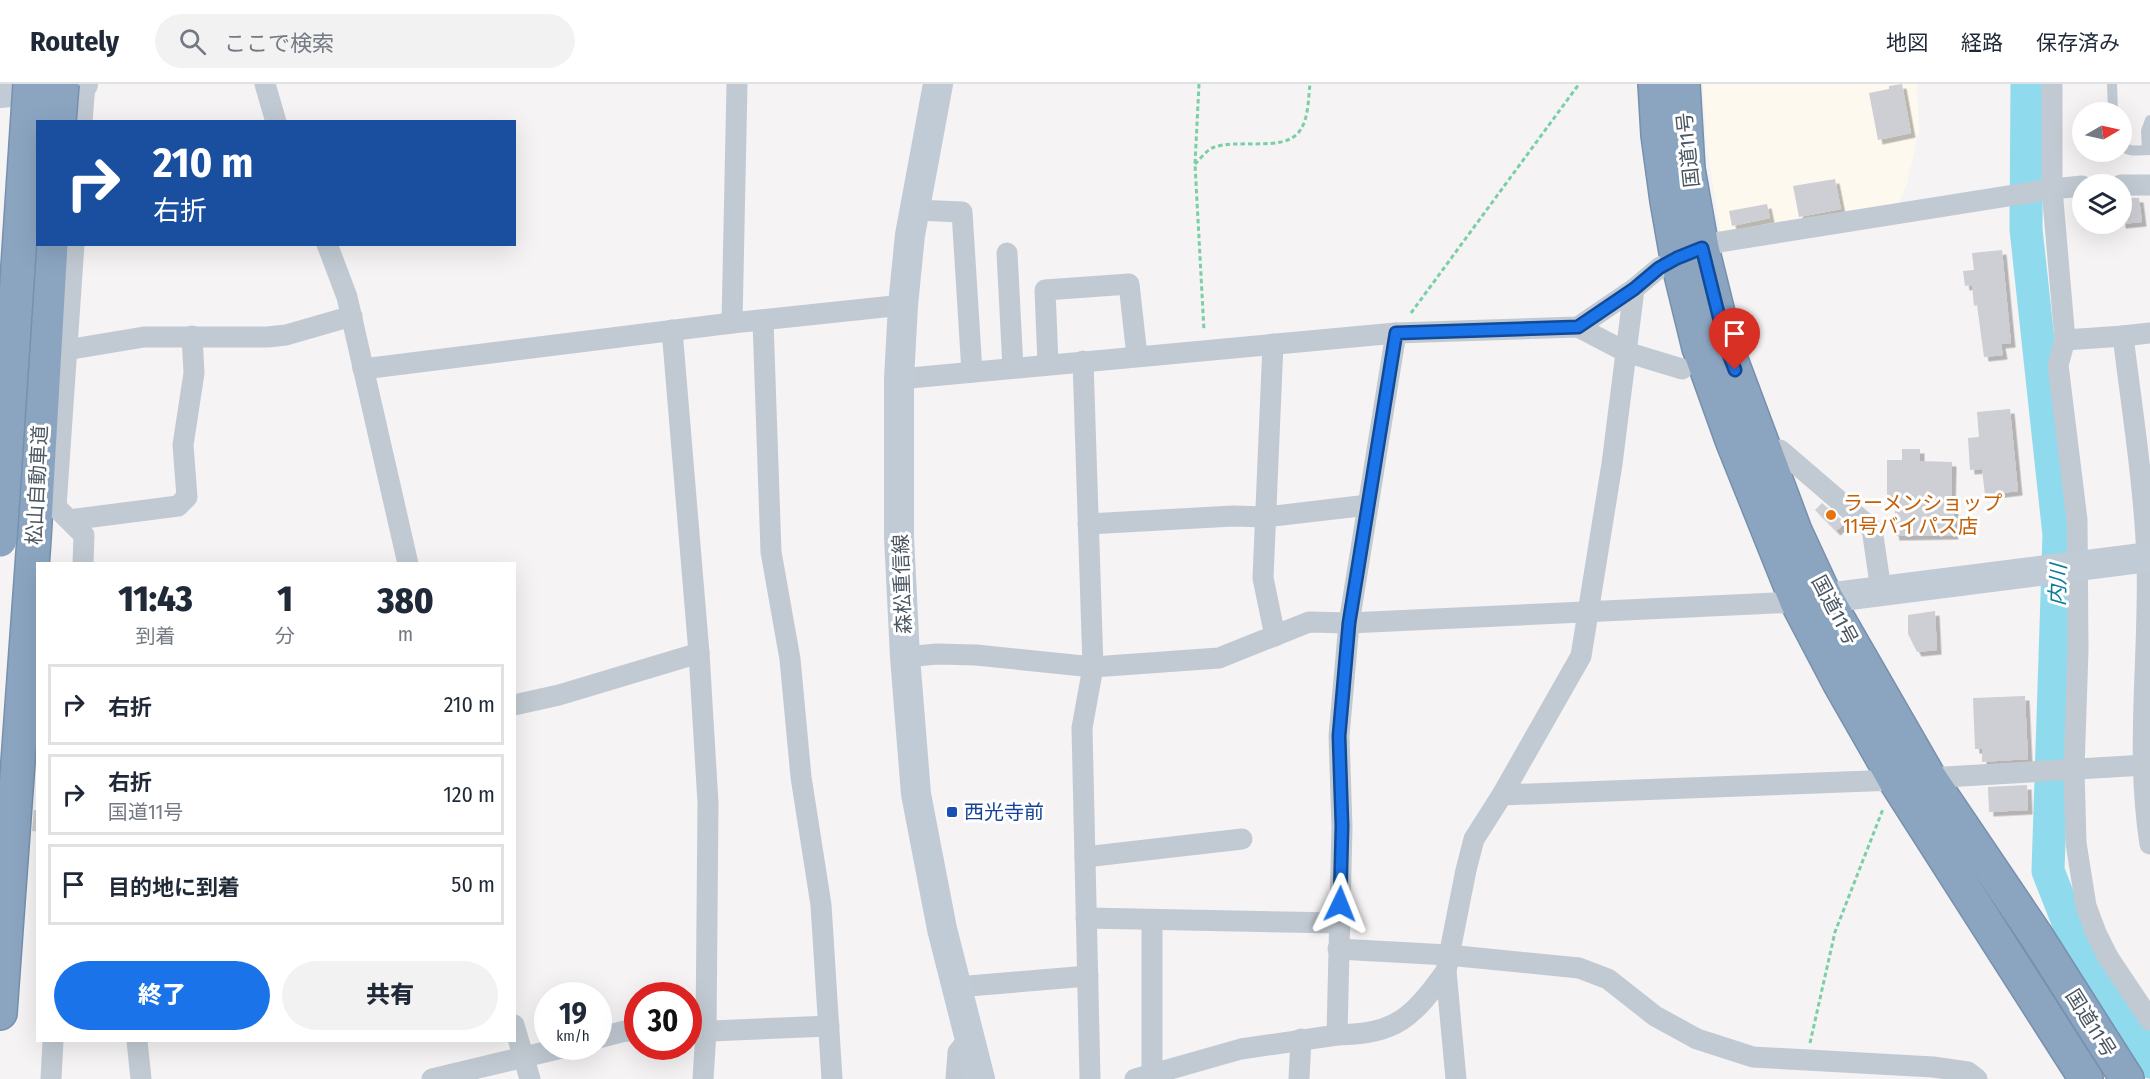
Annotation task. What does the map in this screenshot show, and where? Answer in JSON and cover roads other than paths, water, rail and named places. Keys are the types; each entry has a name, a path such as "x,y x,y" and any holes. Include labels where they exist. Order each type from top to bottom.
{"highway":[{"name":"松山自動車道","path":"0,540 30,84"},
{"path":"59,120 62,84"},
{"name":"国道11号","path":"1655,84 1660,146 1689,253 1796,531 1812,600 1839,682 1895,780 2086,1079"},
{"name":"国道11号","path":"1683,84 1688,169 1689,253 1699,348 1732,440 1812,600 2034,934 2127,1079"},
{"name":"松山自動車道","path":"0,1013 34,539 51,246"}],"main road":[{"path":"0,93 84,84"},
{"name":"森松重信線","path":"938,84 910,235 903,305 899,379 899,537 904,657 916,794 942,929 980,1079"},
{"path":"1812,600 2149,557"}],"street":[{"path":"82,120 84,84"},
{"path":"265,84 275,120"},
{"path":"732,323 737,84"},
{"path":"2052,84 2034,192 2066,339 2058,365 2076,520 2065,567 2078,650 2070,770 2076,843 2086,906 2108,957 2150,1020"},
{"path":"2132,185 2150,185"},
{"path":"1578,327 1634,289 1659,268 1689,253 1720,242 2072,187"},
{"path":"915,210 962,212 972,372"},
{"path":"74,246 56,507 84,535 82,562"},
{"path":"328,246 352,316 408,562"},
{"path":"1007,253 1013,368"},
{"path":"1048,364 1045,290 1129,284 1137,356"},
{"path":"1456,1079 1447,963 1474,839 1502,795 1581,656 1612,464 1634,289"},
{"path":"363,369 672,330 903,305"},
{"path":"66,350 144,337 286,335 352,316"},
{"path":"763,321 771,552 790,659 801,777 821,904 832,1079"},
{"path":"899,379 1396,333 1578,327 1626,352 1682,369"},
{"path":"672,330 699,653 708,803 699,982"},
{"path":"1337,1035 1342,826 1339,736 1349,623 1396,333"},
{"path":"2066,339 2150,333"},
{"path":"69,520 178,506 186,497 183,445 194,373 192,336"},
{"path":"2123,336 2143,438 2149,557 2145,765 2146,819 2150,844"},
{"path":"1273,344 1263,578 1275,636"},
{"path":"1083,361 1092,667 1082,728 1090,1079"},
{"path":"1767,454 1780,450 1872,530 1881,590"},
{"path":"1088,524 1233,516 1266,517 1368,506"},
{"path":"904,657 937,654 976,655 1092,667 1219,658 1309,622 1349,623 1812,600"},
{"path":"516,705 559,695 699,653"},
{"path":"1502,795 1895,780 2145,765"},
{"path":"1085,857 1242,839"},
{"path":"1086,918 1339,923"},
{"path":"1152,920 1145,1077 1241,1049 1301,1039 1381,1031 1397,1024 1424,1000 1447,963"},
{"path":"1338,949 1447,963 1579,968 1608,979 1655,1016 1697,1039 1753,1057 1933,1067 1968,1072 1977,1079"},
{"path":"957,987 1088,976"},
{"path":"702,1032 829,1026"},
{"path":"516,1031 530,1079"},
{"path":"956,1079 958,1052 970,1038"},
{"path":"1299,1079 1301,1039"},
{"path":"51,1079 53,1042"},
{"path":"137,1042 141,1079"},
{"path":"432,1079 534,1056"},
{"path":"701,1060 703,1079"}],"lane":[{"path":"2112,84 2113,102"},
{"path":"2132,151 2148,150 2146,131 2150,120"}],"waterway":[{"name":"内川","path":"2027,84 2026,229 2059,535 2048,871 2077,945 2150,1062"}],"tunnel":[{"path":"2,818 36,821"}],"place":[{"name":"ラーメンショップ 11号バイパス店","path":"1831,515"},
{"name":"西光寺前","path":"952,812"}]}
